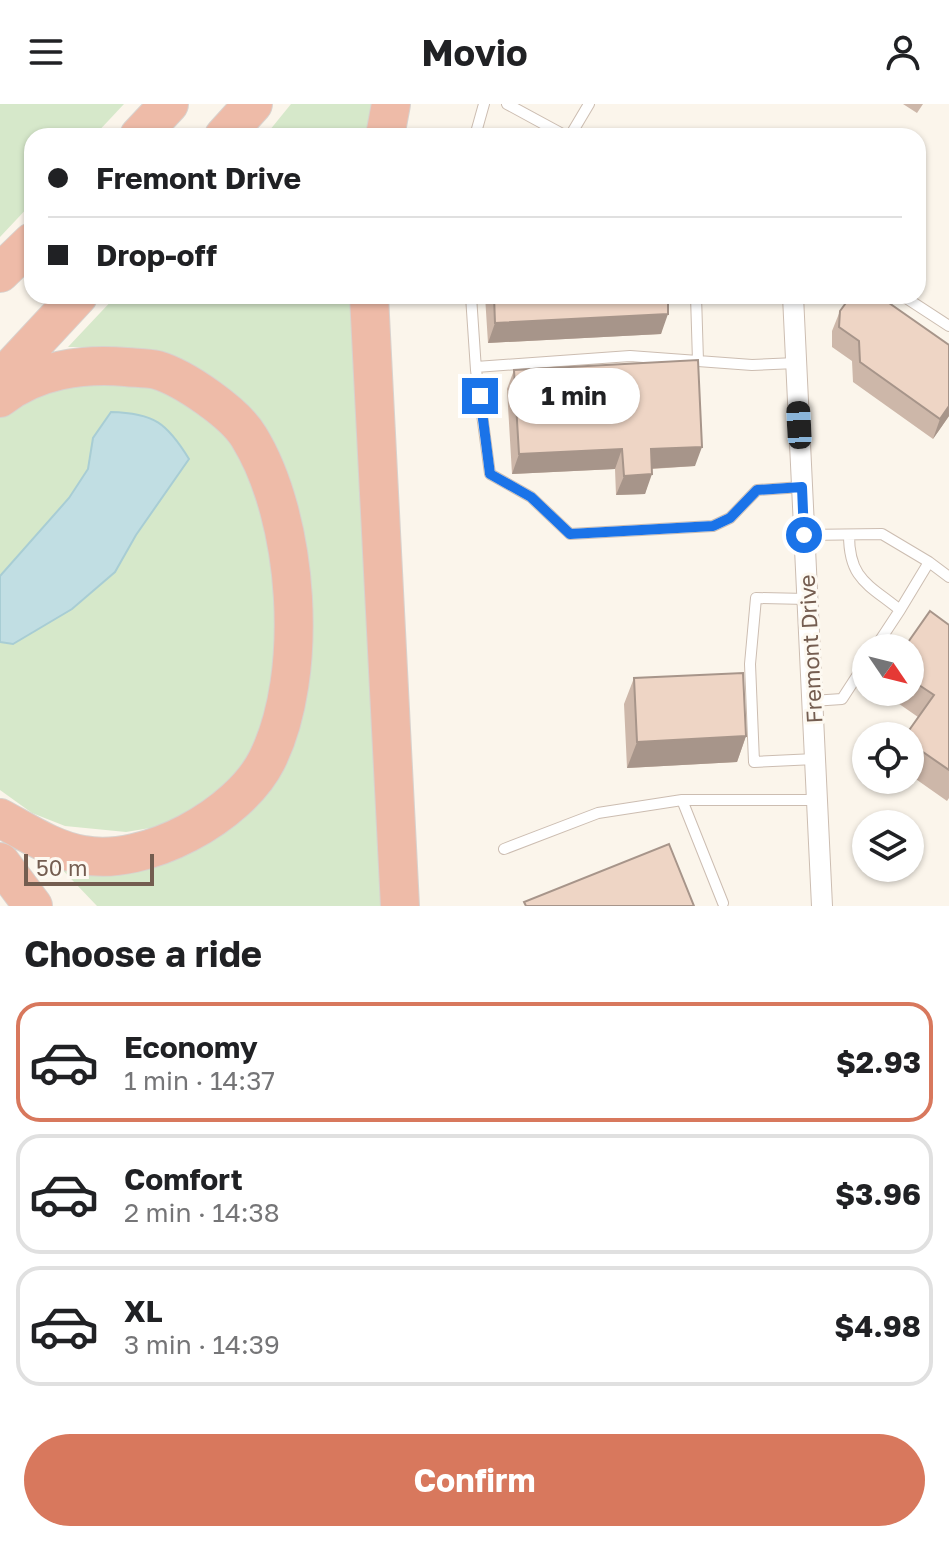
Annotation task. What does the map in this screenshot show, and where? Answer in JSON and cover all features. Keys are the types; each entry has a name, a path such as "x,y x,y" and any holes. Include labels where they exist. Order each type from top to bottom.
{"highway":[{"path":"146,128 169,104"},
{"path":"231,128 253,104"},
{"path":"386,128 391,104"},
{"path":"0,273 24,250"},
{"path":"0,380 71,304"},
{"path":"369,304 400,906"},
{"path":"0,398 14,387 58,371 99,365 157,370 200,391 248,434 274,490 289,564 295,631 285,705 267,760 246,789 180,838 113,858 59,849 0,818"},
{"path":"0,862 33,906"}],"street":[{"name":"Fremont Drive","path":"793,304 822,906"}],"lane":[{"path":"477,128 484,104"},
{"path":"507,104 553,128"},
{"path":"573,128 589,104"},
{"path":"472,304 490,474 531,497 570,534 713,526 730,518 757,490 802,487"},
{"path":"696,304 698,361"},
{"path":"915,304 949,326"},
{"path":"476,367 630,356 752,365 796,363"},
{"path":"804,535 882,534 949,577"},
{"path":"849,535 849,560 855,573 900,610"},
{"path":"884,634 929,562"},
{"path":"807,599 756,598 750,664 754,762 815,759"},
{"path":"812,701 842,699 852,684"},
{"path":"504,849 598,813 682,800 817,800"},
{"path":"682,800 723,903"}],"green space":[{"path":"0,104 124,104 102,128 24,128 24,212 0,237"},
{"path":"291,104 387,104 383,128 272,128"},
{"path":"108,304 367,304 398,906 97,906 54,861 135,854 271,769 281,463 112,347 68,347"},
{"path":"156,377 237,428 288,585 265,742 210,803 156,827 126,832 65,826 32,813 0,790 0,413 36,387"}],"water":[{"path":"111,412 138,415 158,422 174,437 189,459 136,535 115,572 72,609 13,644 0,642 0,576 69,498 88,469 93,438"}],"building":[{"path":"494,304 668,304 668,314 495,323"},
{"path":"845,304 890,304 949,345 949,406 940,419 860,362 859,341 839,327 840,311"},
{"path":"698,360 702,447 651,449 652,474 624,476 622,449 519,454 514,370"},
{"path":"930,611 949,625 949,770 924,753 924,722 915,722 934,695 924,688 924,634 914,634"},
{"path":"743,673 746,736 637,742 634,678"},
{"path":"669,844 694,906 526,906 524,902"}],"route":[{"path":"480,396 490,474 531,497 570,534 713,526 730,518 757,490 802,487 804,535"}]}
